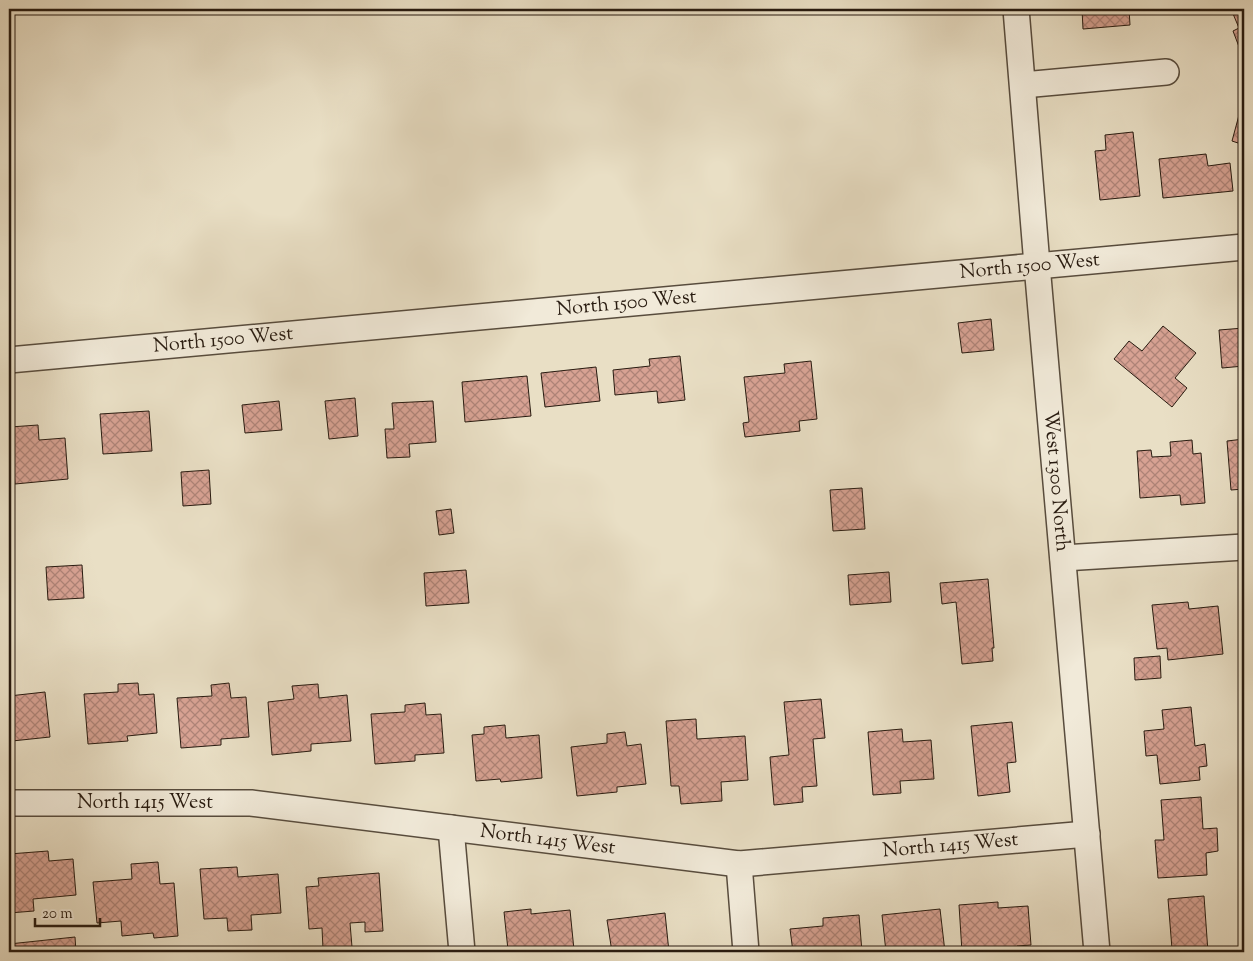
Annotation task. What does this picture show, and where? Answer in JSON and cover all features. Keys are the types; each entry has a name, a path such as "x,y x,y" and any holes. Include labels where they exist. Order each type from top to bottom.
{"street":[{"name":"West 1300 North","path":"1016,9 1097,952"},
{"path":"1023,84 1166,72"},
{"name":"North 1500 West","path":"9,360 1244,247"},
{"path":"1063,558 1244,547"},
{"name":"North 1415 West","path":"9,802 251,803 739,864 1087,834"},
{"path":"451,828 462,952"},
{"path":"739,864 746,952"}],"building":[{"path":"1082,9 1129,9 1130,25 1083,29"},
{"path":"1231,9 1244,9 1244,51 1241,52 1233,31 1239,28"},
{"path":"1242,104 1244,104 1244,145 1232,141"},
{"path":"1133,132 1140,196 1100,200 1095,151 1106,150 1105,135"},
{"path":"1206,154 1208,166 1230,163 1233,191 1163,198 1159,159"},
{"path":"991,319 994,350 962,353 958,323"},
{"path":"1163,326 1196,353 1175,378 1187,388 1172,407 1114,359 1129,341 1142,351"},
{"path":"1244,328 1244,366 1222,368 1219,330"},
{"path":"680,356 685,400 658,403 657,391 615,395 613,370 650,366 649,359"},
{"path":"811,361 817,419 799,421 800,431 745,437 743,423 749,422 744,377 785,373 784,364"},
{"path":"596,367 600,401 545,407 541,373"},
{"path":"527,376 531,416 465,422 462,382"},
{"path":"355,398 358,436 329,439 325,401"},
{"path":"279,401 282,430 245,433 242,405"},
{"path":"433,401 436,442 409,444 410,457 387,458 385,429 394,429 392,403"},
{"path":"149,411 152,451 103,454 100,414"},
{"path":"38,425 39,440 65,438 68,479 15,484 10,427"},
{"path":"1244,439 1244,489 1231,490 1227,441"},
{"path":"1192,440 1193,454 1201,453 1205,503 1181,505 1180,495 1140,498 1137,451 1151,450 1152,457 1171,456 1170,442"},
{"path":"209,470 211,504 183,506 181,472"},
{"path":"862,488 865,529 833,531 830,490"},
{"path":"451,509 454,533 439,535 436,511"},
{"path":"82,565 84,598 48,600 46,567"},
{"path":"466,570 469,603 426,606 424,573"},
{"path":"889,572 891,602 850,605 848,575"},
{"path":"988,579 994,648 992,648 993,661 962,664 956,602 942,604 940,583"},
{"path":"1188,602 1189,609 1218,606 1223,654 1168,660 1167,648 1157,649 1152,605"},
{"path":"1160,656 1161,678 1135,680 1134,658"},
{"path":"138,683 139,695 154,694 157,733 127,736 128,741 88,744 84,694 118,692 118,684"},
{"path":"229,683 231,698 246,697 249,737 221,739 221,745 181,748 177,698 212,696 211,685"},
{"path":"318,684 319,698 347,695 351,741 311,744 311,751 272,755 268,702 294,699 292,686"},
{"path":"45,692 50,737 12,741 11,733 9,733 9,696"},
{"path":"821,699 825,738 813,739 817,786 802,787 803,802 774,805 770,757 789,755 784,702"},
{"path":"425,703 426,715 441,714 444,753 415,755 415,761 375,764 371,714 405,712 405,705"},
{"path":"1191,707 1195,746 1205,744 1207,766 1199,767 1200,780 1160,784 1157,755 1146,756 1144,731 1164,729 1162,710"},
{"path":"696,719 697,739 745,736 748,780 721,782 722,801 681,804 679,786 671,786 666,721"},
{"path":"1012,722 1016,762 1007,763 1010,792 978,796 971,726"},
{"path":"505,725 506,738 539,735 542,778 501,782 500,779 476,781 472,735 484,734 484,727"},
{"path":"902,729 903,742 931,740 934,779 900,781 901,793 873,795 868,732"},
{"path":"625,732 627,746 641,744 646,784 617,787 617,792 577,796 571,747 607,743 607,734"},
{"path":"1201,797 1203,829 1217,828 1218,851 1206,853 1207,875 1158,878 1155,840 1164,840 1161,800"},
{"path":"48,851 49,861 73,859 76,895 33,899 34,911 9,913 9,854"},
{"path":"158,862 160,884 174,883 178,936 154,938 153,933 122,936 121,921 97,923 93,882 132,879 131,864"},
{"path":"237,867 238,877 278,874 281,913 251,915 252,930 228,931 227,918 204,919 200,869"},
{"path":"379,873 383,931 365,932 365,922 350,923 352,947 323,949 322,928 309,929 306,887 319,886 318,878"},
{"path":"1204,896 1208,952 1164,952 1163,949 1172,949 1168,899"},
{"path":"998,902 998,908 1028,906 1031,945 1017,946 1017,952 962,952 959,905"},
{"path":"531,909 531,914 570,910 574,950 518,952 518,949 508,950 504,912"},
{"path":"940,909 945,952 886,952 882,915"},
{"path":"665,913 669,952 612,952 607,920"},
{"path":"859,915 862,952 793,952 790,929 823,926 823,918"},
{"path":"75,937 76,952 9,952 9,944"}]}
